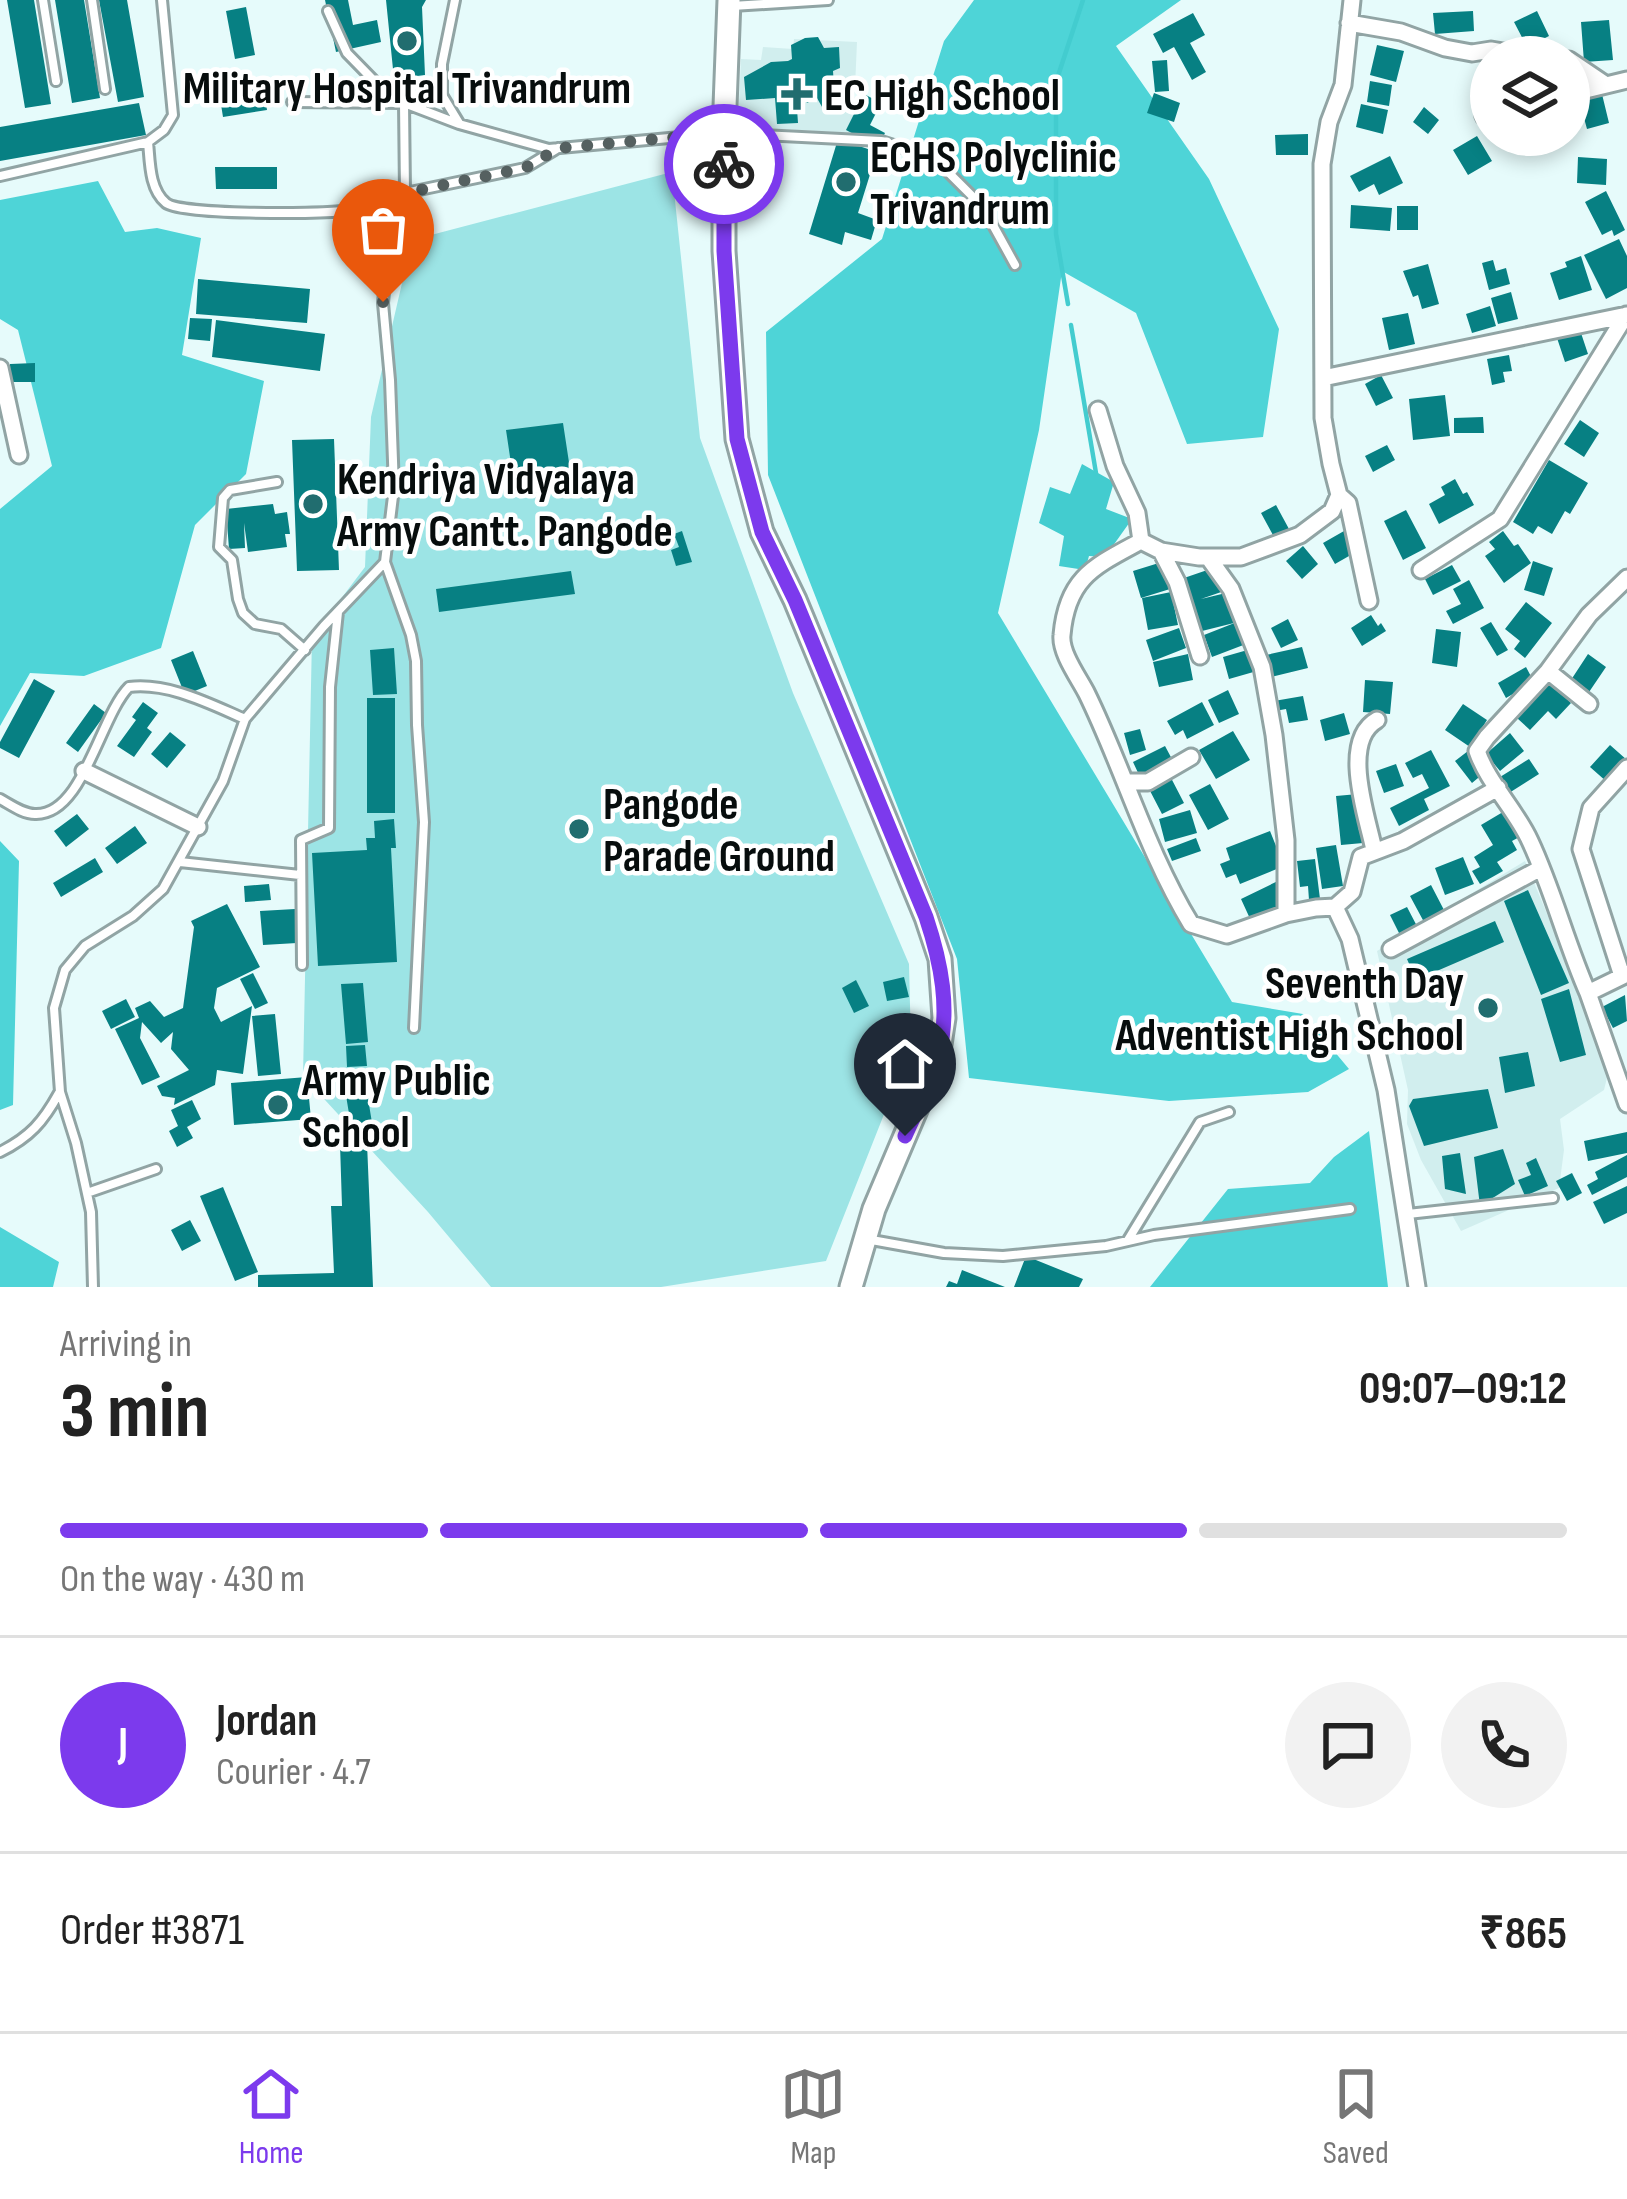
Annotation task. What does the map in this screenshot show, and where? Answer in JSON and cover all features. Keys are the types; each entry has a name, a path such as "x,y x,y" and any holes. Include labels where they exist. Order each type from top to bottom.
{"main road":[{"path":"730,3 724,251 737,439 762,532 795,600 940,959 944,1018 938,1058 874,1209 851,1287"}],"street":[{"path":"1141,541 1162,551 1241,557 1300,536 1332,511 1339,495 1323,418 1322,164 1329,122 1343,85 1352,0"},
{"path":"1349,23 1470,53"},
{"path":"1590,74 1606,85"},
{"path":"1590,89 1627,80"},
{"path":"1323,378 1626,315"},
{"path":"1421,570 1501,519 1626,315"},
{"path":"0,368 19,455"},
{"path":"1098,410 1114,466 1137,514 1141,541"},
{"path":"1339,495 1348,502 1369,601"},
{"path":"1141,541 1082,576 1069,603 1061,641 1098,716 1169,888 1191,924 1227,935 1286,914 1335,907 1352,892 1361,857 1403,842 1498,788"},
{"path":"1162,551 1178,582 1200,656"},
{"path":"1208,557 1232,589 1262,668 1286,840 1286,914"},
{"path":"1627,578 1589,615 1548,671 1477,751 1516,814 1541,868 1627,1104"},
{"path":"1548,671 1589,704"},
{"path":"1374,850 1360,796 1358,746 1365,728 1377,720"},
{"path":"1125,782 1148,782 1190,757"},
{"path":"1588,993 1624,975 1581,849 1591,808 1627,768"},
{"path":"84,771 198,827"},
{"path":"1390,949 1541,868"},
{"path":"1335,907 1350,939 1386,1090 1417,1287"}],"lane":[{"path":"43,0 56,81"},
{"path":"92,0 105,89"},
{"path":"0,176 148,142 164,130 172,115 162,0"},
{"path":"455,0 442,64 442,95 460,124"},
{"path":"730,3 828,0"},
{"path":"328,11 347,53 386,93 460,124 549,149 724,133 881,141 934,158 983,207 1015,265"},
{"path":"292,102 404,103 442,95"},
{"path":"404,103 405,193 389,238 383,302 394,488 385,562 416,661 424,822 414,1028"},
{"path":"148,142 152,178 160,199 173,208 253,212 346,211 405,193 525,168 559,148"},
{"path":"278,482 230,490 223,498 219,547 232,560 238,599 249,620 281,629 305,650"},
{"path":"93,1287 91,1212 60,1092 54,1008 64,970 85,946 133,916 163,889 223,781 245,719 385,562"},
{"path":"302,965 301,840 328,828 330,687 338,610"},
{"path":"0,799 41,815 70,795 129,687 190,696 245,719"},
{"path":"180,862 300,875"},
{"path":"0,1152 42,1123 60,1092"},
{"path":"1127,1241 1200,1122 1229,1112"},
{"path":"87,1192 156,1169"},
{"path":"1407,1214 1553,1198"},
{"path":"864,1238 944,1253 1004,1256 1106,1246 1154,1235 1350,1209"}],"shaded area":[{"path":"974,0 1181,0 1116,46 1209,179 1279,329 1263,437 1187,444 1136,313 1062,271 1039,430 998,613 1232,1002 1303,1014 1349,1069 1308,1092 1169,1101 969,1078 957,959 768,475 766,332 882,239 944,41"},
{"name":"EC High School","path":"794,39 857,42 853,133 738,127 741,59 761,60 763,47 793,49"},
{"name":"Pangode Parade Ground","path":"672,172 700,438 793,693 909,964 911,1046 826,1261 661,1287 491,1287 303,1076 312,637 365,567 371,417 412,240"},
{"path":"98,181 125,232 157,228 201,238 182,355 264,381 246,474 195,525 161,648 84,676 30,673 0,726 0,509 52,466 18,330 0,319 0,200"},
{"path":"1082,464 1114,482 1106,509 1132,519 1105,557 1089,556 1085,570 1059,566 1064,536 1039,523 1050,487 1070,494"},
{"path":"0,841 19,861 13,1105 0,1110"},
{"name":"Seventh Day Adventist High School","path":"1525,861 1610,1065 1604,1090 1560,1119 1564,1150 1559,1188 1461,1231 1421,1160 1407,1124 1408,1090 1377,951"},
{"path":"1369,1131 1388,1287 1150,1287 1228,1189 1310,1183 1334,1157"},
{"path":"0,1227 59,1262 53,1287 0,1287"}],"building":[{"path":"7,0 34,0 51,104 25,108"},
{"path":"55,0 84,0 100,98 72,103"},
{"path":"99,0 127,0 144,97 118,102"},
{"path":"325,0 348,0 353,25 377,20 381,42 336,52"},
{"name":"Military Hospital Trivandrum","path":"386,0 426,0 422,7 425,75 394,79"},
{"path":"246,7 255,55 235,59 226,11"},
{"path":"1473,11 1474,31 1435,34 1433,13"},
{"path":"1537,11 1549,36 1521,36 1514,22"},
{"path":"1193,13 1205,35 1190,43 1206,72 1192,80 1174,47 1163,53 1153,34"},
{"path":"1609,20 1613,60 1590,62 1590,36 1582,36 1581,22"},
{"path":"818,37 824,48 839,47 840,68 833,71 834,87 825,92 826,114 817,98 807,103 795,81 798,123 777,124 775,98 746,100 744,77 771,62 792,59 791,45"},
{"path":"1377,45 1404,51 1396,82 1370,75"},
{"path":"1167,60 1169,91 1155,92 1152,61"},
{"path":"1370,81 1392,85 1389,106 1367,102"},
{"path":"263,85 267,110 223,117 219,92"},
{"path":"1601,90 1609,123 1590,128 1590,93"},
{"path":"1154,93 1180,103 1174,122 1147,113"},
{"path":"864,94 881,103 870,125 885,133 878,147 846,130"},
{"path":"139,103 146,135 0,161 0,127"},
{"path":"1361,104 1388,110 1383,134 1356,127"},
{"path":"1424,107 1439,120 1428,134 1413,122"},
{"path":"1308,134 1308,155 1276,155 1275,135"},
{"name":"ECHS Polyclinic Trivandrum","path":"838,139 877,152 858,213 877,220 871,240 845,232 842,245 809,234"},
{"path":"1470,140 1470,156 1489,156 1492,161 1468,175 1453,150"},
{"path":"1390,156 1403,183 1379,195 1374,184 1359,192 1350,176"},
{"path":"1578,157 1607,159 1606,185 1577,183"},
{"path":"215,167 277,167 277,189 216,189"},
{"path":"1606,191 1625,230 1614,236 1612,230 1602,235 1585,202"},
{"path":"1351,205 1392,208 1390,231 1350,228"},
{"path":"1397,206 1418,206 1418,230 1397,230"},
{"path":"1619,239 1627,256 1627,288 1606,299 1584,255"},
{"path":"1581,256 1592,290 1559,300 1550,273"},
{"path":"1493,260 1496,271 1506,268 1510,284 1489,290 1482,263"},
{"path":"1428,264 1439,304 1422,309 1403,271"},
{"path":"198,279 310,289 307,323 196,314"},
{"path":"1511,292 1518,319 1498,324 1491,298"},
{"path":"1490,306 1496,326 1472,333 1466,314"},
{"path":"1408,313 1415,344 1389,350 1382,318"},
{"path":"190,318 212,319 210,341 188,339"},
{"path":"216,320 325,334 320,371 212,357"},
{"path":"1578,324 1588,354 1565,362 1555,332"},
{"path":"1509,355 1512,371 1503,372 1505,382 1492,385 1487,359"},
{"path":"35,363 35,382 10,382 10,364"},
{"path":"1381,375 1393,398 1376,406 1365,384"},
{"path":"1445,395 1450,436 1413,440 1409,399"},
{"path":"1483,417 1484,433 1454,433 1454,418"},
{"path":"1580,420 1599,433 1584,457 1564,444"},
{"path":"563,423 570,469 513,477 506,430"},
{"path":"334,439 339,570 297,571 292,440"},
{"path":"1387,445 1395,460 1373,472 1365,456"},
{"path":"1549,460 1588,483 1552,534 1538,526 1533,534 1513,522"},
{"path":"1455,479 1474,505 1439,524 1429,504 1445,495 1441,487"},
{"path":"273,504 275,514 287,512 287,547 248,552 244,523 245,548 229,549 226,509"},
{"path":"1276,505 1289,529 1274,537 1261,513"},
{"path":"1406,510 1426,548 1403,560 1384,521"},
{"path":"682,531 692,562 676,566 671,550 679,547 674,534"},
{"path":"1344,531 1356,552 1335,564 1323,543"},
{"path":"1503,531 1531,563 1504,583 1485,556 1495,549 1489,542"},
{"path":"1303,546 1318,564 1302,579 1286,561"},
{"path":"1533,561 1553,568 1544,596 1524,590"},
{"path":"1162,562 1170,589 1141,598 1133,571"},
{"path":"1452,565 1461,581 1433,595 1425,579"},
{"path":"1219,566 1227,590 1201,599 1226,593 1234,623 1202,631 1184,578"},
{"path":"571,571 575,594 439,612 436,589"},
{"path":"1469,580 1484,608 1453,624 1446,611 1461,604 1453,589"},
{"path":"1171,592 1178,625 1148,630 1142,598"},
{"path":"1526,602 1552,623 1525,658 1514,649 1520,641 1505,629"},
{"path":"1371,615 1386,631 1362,646 1351,628"},
{"path":"1288,619 1298,640 1281,648 1271,628"},
{"path":"1237,622 1246,644 1212,657 1204,635"},
{"path":"1491,622 1508,650 1497,656 1480,628"},
{"path":"1179,628 1186,648 1153,661 1146,640"},
{"path":"1436,629 1461,632 1457,667 1432,663"},
{"path":"1302,647 1308,668 1271,677 1266,655"},
{"path":"394,648 397,694 373,695 370,650"},
{"path":"1251,649 1257,671 1229,679 1223,657"},
{"path":"193,651 207,686 185,695 171,660"},
{"path":"1188,654 1193,680 1159,687 1153,662"},
{"path":"1588,654 1606,667 1587,695 1569,683"},
{"path":"1526,667 1534,682 1506,698 1498,683"},
{"path":"34,679 55,691 19,758 0,748 0,742"},
{"path":"1365,680 1393,682 1390,714 1363,712"},
{"path":"1550,682 1571,703 1556,719 1548,711 1530,730 1517,718"},
{"path":"1228,690 1239,714 1219,723 1208,700"},
{"path":"1303,696 1308,720 1289,723 1286,709 1275,711 1274,701"},
{"path":"367,698 395,698 395,813 367,813"},
{"path":"143,702 158,713 147,728 152,732 134,757 117,746"},
{"path":"1202,702 1214,725 1187,739 1183,730 1175,735 1167,721"},
{"path":"94,704 106,713 78,752 66,743"},
{"path":"1463,704 1487,720 1470,747 1445,730"},
{"path":"1344,713 1350,734 1325,741 1320,720"},
{"path":"1140,729 1146,750 1130,755 1124,733"},
{"path":"1233,731 1250,760 1216,779 1199,750"},
{"path":"170,732 186,745 167,768 151,754"},
{"path":"1510,733 1524,751 1500,771 1486,754"},
{"path":"1610,745 1627,760 1607,782 1590,767"},
{"path":"1165,746 1173,761 1140,777 1133,762"},
{"path":"1431,750 1450,786 1424,799 1429,810 1399,826 1390,808 1429,788 1422,774 1413,778 1405,763"},
{"path":"1468,751 1484,773 1472,783 1455,761"},
{"path":"1529,759 1539,774 1509,793 1500,777"},
{"path":"1396,764 1404,786 1384,793 1376,771"},
{"path":"1170,776 1184,803 1162,814 1148,787"},
{"path":"1210,784 1229,819 1208,830 1189,795"},
{"path":"1358,794 1363,843 1341,845 1336,796"},
{"path":"1508,809 1523,835 1512,841 1517,850 1497,862 1503,871 1480,884 1472,871 1480,867 1474,857 1493,845 1481,825"},
{"path":"1190,810 1197,833 1165,842 1159,819"},
{"path":"77,814 89,829 66,847 54,831"},
{"path":"394,819 396,848 391,848 397,962 318,966 312,853 367,850 366,838 375,838 374,821"},
{"path":"135,826 147,843 117,864 105,848"},
{"path":"1270,831 1284,866 1240,884 1236,874 1226,878 1220,864 1230,860 1226,848"},
{"path":"1196,838 1201,851 1172,861 1167,849"},
{"path":"1336,845 1343,886 1322,889 1316,848"},
{"path":"1463,857 1474,884 1445,895 1435,868"},
{"path":"95,858 103,872 61,897 53,883"},
{"path":"1315,859 1320,899 1309,900 1308,886 1300,887 1297,861"},
{"path":"1280,880 1291,904 1252,923 1241,899"},
{"path":"269,884 271,900 245,902 244,886"},
{"path":"1431,885 1444,910 1424,922 1410,896"},
{"path":"1528,890 1569,983 1541,995 1504,901"},
{"path":"227,904 260,967 217,988 214,1008 221,1022 252,1006 243,1074 217,1070 215,1085 174,1105 175,1098 162,1096 157,1086 189,1070 171,1049 173,1032 161,1043 142,1022 140,1038 160,1077 142,1085 115,1029 139,1018 135,1008 150,1001 164,1017 183,1008 191,921"},
{"path":"1407,907 1419,930 1402,939 1390,915"},
{"path":"295,909 297,943 263,945 260,911"},
{"path":"1495,921 1504,942 1416,980 1407,959"},
{"path":"253,973 268,1003 255,1009 240,979"},
{"path":"904,977 909,997 887,1001 883,982"},
{"path":"856,980 869,1006 854,1013 842,988"},
{"path":"363,983 368,1042 346,1044 341,984"},
{"path":"1569,989 1586,1055 1560,1062 1541,999"},
{"path":"1625,995 1627,1021 1613,1028 1602,1007"},
{"path":"126,999 135,1017 111,1029 102,1011"},
{"path":"275,1014 281,1074 258,1076 252,1016"},
{"path":"365,1045 367,1066 347,1067 346,1046"},
{"path":"1528,1052 1535,1086 1505,1093 1499,1057"},
{"path":"363,1068 374,1135 353,1138 342,1071"},
{"path":"307,1077 311,1119 234,1125 231,1083"},
{"path":"1488,1089 1498,1128 1424,1146 1409,1106 1413,1099"},
{"path":"192,1100 201,1119 187,1127 193,1138 177,1147 169,1131 178,1126 171,1110"},
{"path":"1627,1132 1627,1153 1588,1161 1584,1141"},
{"path":"367,1143 373,1287 258,1287 258,1275 334,1273 331,1206 342,1206 340,1144"},
{"path":"1503,1149 1515,1184 1480,1206 1474,1157"},
{"path":"1460,1153 1466,1194 1445,1189 1442,1156"},
{"path":"1627,1155 1627,1177 1592,1195 1587,1185 1598,1179 1595,1172"},
{"path":"1536,1158 1548,1186 1525,1196 1518,1180 1531,1175 1526,1163"},
{"path":"1572,1173 1582,1193 1567,1201 1556,1181"},
{"path":"1627,1186 1627,1213 1604,1224 1593,1202"},
{"path":"223,1187 258,1272 235,1281 200,1196"},
{"path":"190,1220 201,1241 182,1251 171,1230"},
{"path":"1026,1256 1083,1279 1079,1287 1014,1287"},
{"path":"962,1270 1005,1287 946,1287 949,1281 957,1284"}],"waterway":[{"path":"1068,304 1056,234 1056,82 1083,0"},
{"path":"1071,325 1096,473"}],"way so far":[{"path":"383,302 389,238 405,193 525,168 559,148 724,133 724,164"}],"place":[{"name":"Military Hospital Trivandrum","path":"407,41"},
{"name":"EC High School","path":"797,94"},
{"name":"ECHS Polyclinic Trivandrum","path":"846,182"},
{"name":"Kendriya Vidyalaya Army Cantt. Pangode","path":"313,504"},
{"name":"Pangode Parade Ground","path":"579,829"},
{"name":"Seventh Day Adventist High School","path":"1488,1008"},
{"name":"Army Public School","path":"278,1105"}],"route":[{"path":"724,164 724,251 737,439 745,470 762,532 795,600 940,959 944,1018 938,1058 905,1136"}]}
